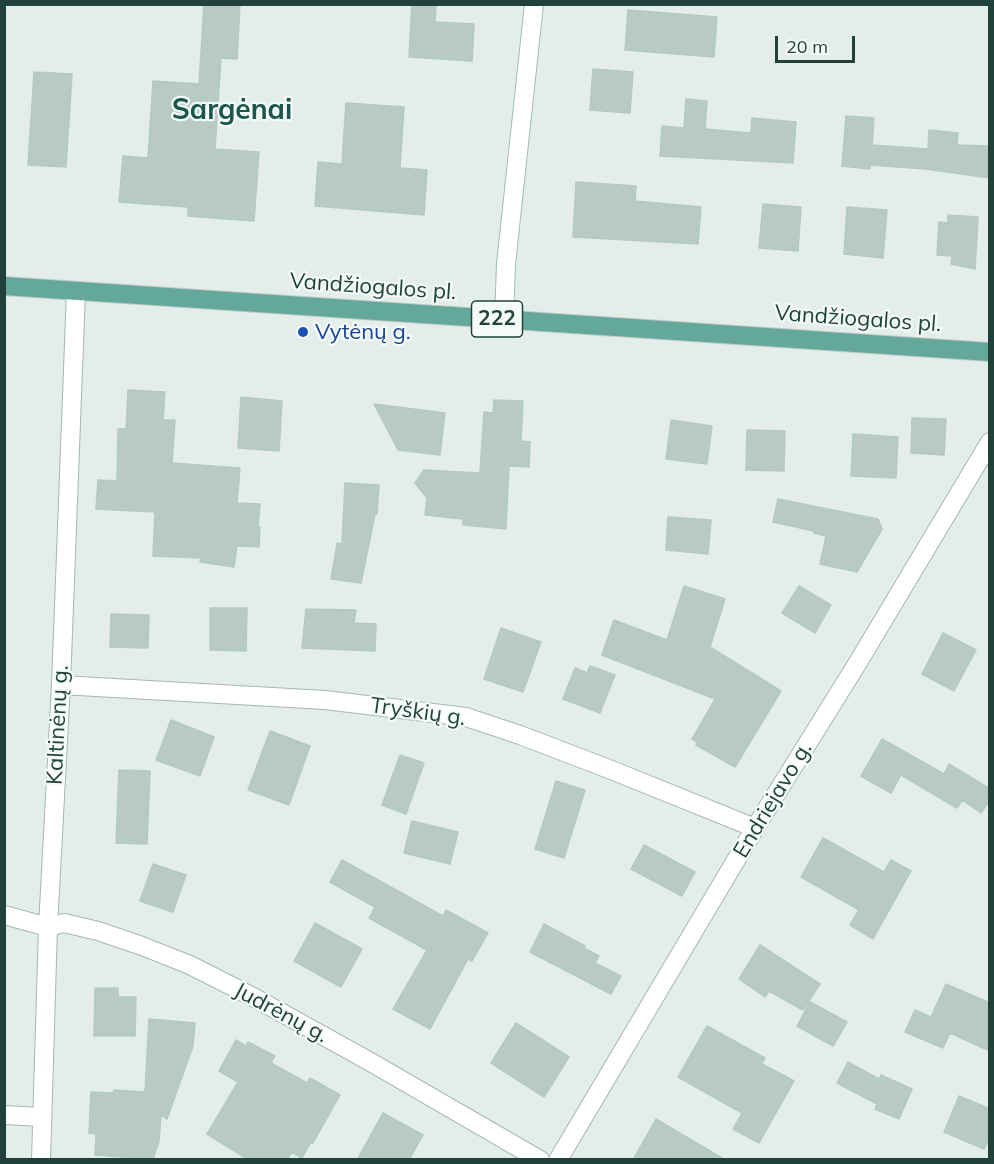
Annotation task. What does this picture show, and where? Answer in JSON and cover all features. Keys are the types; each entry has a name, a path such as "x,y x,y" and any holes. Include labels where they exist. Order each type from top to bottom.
{"main road":[{"name":"Vandžiogalos pl.","path":"4,286 990,351"}],"street":[{"path":"504,319 506,264 534,4"},
{"name":"Kaltinėnų g.","path":"41,1160 48,927 61,685 76,291"},
{"name":"Endriejavo g.","path":"558,1160 755,828 851,674 990,442"},
{"name":"Tryškių g.","path":"61,685 325,700 466,717 593,763 755,828"},
{"name":"Judrėnų g.","path":"4,915 48,927 64,923 98,931 190,965 336,1043 540,1160"},
{"path":"4,1114 42,1117"}],"building":[{"path":"204,4 240,4 237,59 221,58 215,149 259,152 254,221 188,216 188,207 119,202 123,156 148,158 153,81 199,84"},
{"path":"412,4 436,4 435,22 474,24 472,61 409,57"},
{"path":"628,10 717,17 714,57 625,50"},
{"path":"593,69 633,72 630,113 590,110"},
{"path":"34,72 72,74 66,167 28,165"},
{"path":"686,99 707,101 705,129 751,133 752,118 796,122 793,163 660,156 662,126 684,128"},
{"path":"346,103 404,107 400,168 427,170 424,215 315,206 318,162 342,164"},
{"path":"846,116 874,118 872,145 928,149 929,130 958,133 957,145 990,146 990,178 926,169 870,165 870,169 842,166"},
{"path":"576,182 636,186 635,201 701,207 698,244 573,237"},
{"path":"763,204 801,207 798,251 759,248"},
{"path":"847,207 887,210 883,258 844,254"},
{"path":"948,215 978,217 975,269 951,264 952,256 937,255 939,222 948,223"},
{"path":"128,390 165,392 163,420 175,420 172,463 240,468 237,503 260,504 259,547 237,546 234,567 200,562 201,558 153,556 155,512 96,509 98,480 117,481 118,429 126,429"},
{"path":"241,397 282,401 279,451 238,448"},
{"path":"494,400 523,401 521,441 530,442 529,467 509,466 506,529 463,525 463,519 425,515 427,498 415,483 424,470 480,473 484,412 493,413"},
{"path":"374,404 445,413 440,455 398,450"},
{"path":"912,418 946,419 944,455 911,453"},
{"path":"671,420 712,426 707,464 666,459"},
{"path":"747,430 785,431 784,471 746,470"},
{"path":"853,434 898,437 896,478 851,476"},
{"path":"345,483 379,485 377,514 375,514 361,583 331,579 337,543 342,544"},
{"path":"778,499 878,519 882,529 857,572 820,564 826,536 773,522"},
{"path":"668,517 711,520 708,554 666,550"},
{"path":"684,586 725,599 710,647 781,691 735,767 696,745 697,742 692,739 715,699 602,655 614,620 667,640"},
{"path":"799,586 831,605 815,633 782,613"},
{"path":"210,608 247,608 246,651 210,650"},
{"path":"306,609 356,610 354,623 376,624 375,651 302,648"},
{"path":"111,614 149,615 148,648 110,647"},
{"path":"501,628 541,642 523,692 484,679"},
{"path":"943,633 976,650 954,691 922,674"},
{"path":"590,666 615,675 600,713 563,699 575,668 587,673"},
{"path":"171,720 214,737 200,776 156,760"},
{"path":"270,731 310,746 289,805 248,790"},
{"path":"882,739 944,774 949,764 990,789 990,800 981,813 962,800 957,808 901,775 891,793 861,776"},
{"path":"400,755 424,763 406,814 382,805"},
{"path":"119,770 150,771 147,844 116,843"},
{"path":"556,781 585,790 564,858 535,849"},
{"path":"412,821 458,832 450,864 404,853"},
{"path":"823,838 884,872 891,860 911,871 873,939 850,925 859,910 801,877"},
{"path":"644,845 695,872 682,896 631,869"},
{"path":"342,860 443,916 446,910 488,933 472,961 468,959 430,1029 393,1009 427,950 369,918 375,907 330,882"},
{"path":"153,864 186,875 173,912 140,901"},
{"path":"315,923 362,949 341,987 294,961"},
{"path":"544,924 585,946 584,948 599,956 595,963 621,976 611,994 530,952"},
{"path":"760,945 820,984 803,1010 769,991 765,997 739,979"},
{"path":"946,984 990,1003 990,1051 950,1033 943,1048 905,1032 915,1010 931,1017"},
{"path":"95,988 118,988 118,997 136,997 135,1036 94,1036"},
{"path":"810,1002 847,1022 833,1046 797,1026"},
{"path":"149,1019 195,1023 193,1046 167,1119 161,1115 159,1141 153,1159 95,1155 96,1134 89,1133 91,1092 113,1093 114,1090 145,1092"},
{"path":"516,1023 569,1057 544,1097 491,1063"},
{"path":"707,1026 765,1058 762,1064 794,1081 759,1143 733,1129 742,1113 678,1077"},
{"path":"236,1040 246,1046 248,1042 275,1056 271,1063 307,1083 310,1078 340,1095 302,1158 292,1152 286,1160 249,1160 207,1134 238,1082 219,1071"},
{"path":"848,1062 879,1079 881,1075 912,1089 899,1119 875,1109 877,1104 837,1083"},
{"path":"959,1096 990,1109 990,1137 984,1149 944,1132"},
{"path":"383,1113 423,1135 409,1160 357,1160"},
{"path":"656,1119 725,1160 633,1160"}],"place":[{"name":"Vytėnų g.","path":"303,332"}],"district":[{"name":"Sargėnai","path":"232,111"}]}
